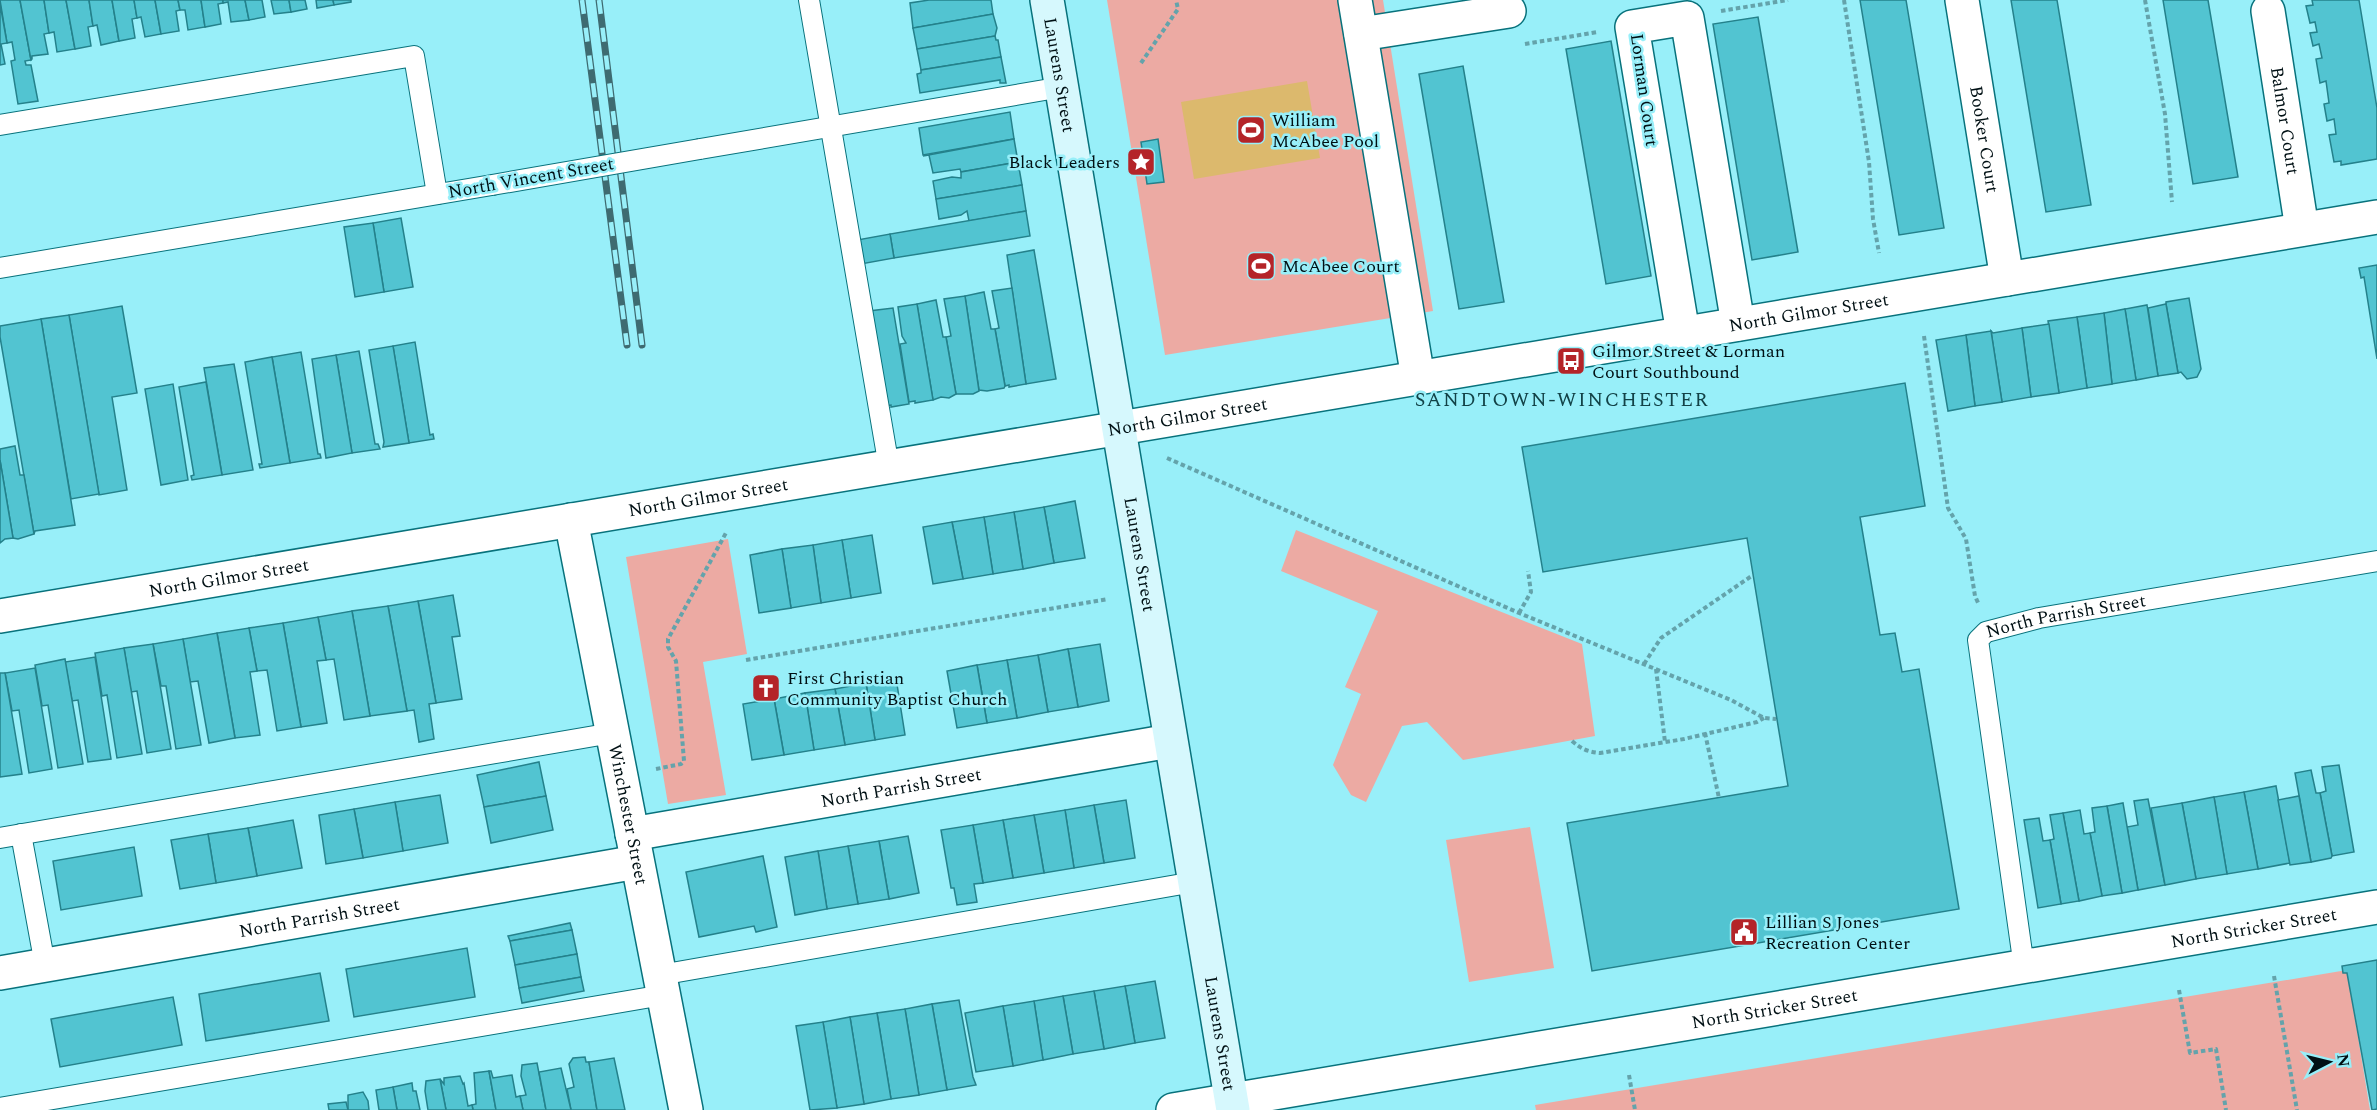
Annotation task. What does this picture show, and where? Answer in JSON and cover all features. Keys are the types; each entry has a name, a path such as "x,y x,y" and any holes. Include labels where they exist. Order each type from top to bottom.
{"street":[{"name":"Laurens Street","path":"1047,0 1232,1105"},
{"path":"1355,0 1418,378"},
{"name":"Booker Court","path":"1962,0 2007,279"},
{"path":"1361,34 1509,11"},
{"name":"Balmor Court","path":"2268,11 2302,229"},
{"name":"Lorman Court","path":"1683,333 1632,27 1676,19 1687,18 1738,324"},
{"name":"North Gilmor Street","path":"0,616 2377,217"},
{"name":"Winchester Street","path":"571,520 686,1110"},
{"name":"North Parrish Street","path":"0,973 1170,741"},
{"name":"North Stricker Street","path":"1173,1110 1232,1105 2377,907"}],"lane":[{"path":"809,0 889,466"},
{"path":"0,126 414,56 437,194"},
{"name":"North Vincent Street","path":"0,268 1062,87"},
{"name":"North Parrish Street","path":"2024,967 1978,640 1986,632 2039,618 2377,561"},
{"path":"0,838 612,733"},
{"path":"21,834 45,965"},
{"path":"0,1108 661,985 1194,882"}],"path":[{"path":"1176,0 1178,9"},
{"path":"1141,63 1182,0"},
{"path":"1720,11 1788,0"},
{"path":"1844,0 1869,162 1873,219 1879,253"},
{"path":"2145,0 2165,114 2172,202"},
{"path":"1514,46 1606,30"},
{"path":"1924,336 1948,508 1966,538 1975,596 1981,608"},
{"path":"1167,458 1519,613 1731,700 1764,718 1776,719"},
{"path":"656,769 681,764 684,761 676,661 668,647 668,639 727,531"},
{"path":"1519,613 1531,592 1528,571"},
{"path":"1644,664 1661,638 1753,575"},
{"path":"746,660 1108,599"},
{"path":"1656,669 1665,742"},
{"path":"1572,741 1589,752 1600,753 1665,742 1757,722 1764,718"},
{"path":"1705,733 1719,798"},
{"path":"2274,976 2297,1110"},
{"path":"2179,990 2190,1053 2216,1049 2226,1110"},
{"path":"1629,1075 1635,1110"}],"shaded area":[{"path":"1107,0 1383,0 1433,311 1165,355"},
{"name":"William McAbee Pool","path":"1307,81 1320,158 1194,179 1181,102"},
{"path":"1296,530 1582,644 1595,736 1463,760 1427,722 1402,726 1366,802 1351,795 1333,765 1361,694 1345,687 1378,611 1281,571"},
{"path":"728,539 747,654 703,662 726,795 668,804 626,557"},
{"path":"1530,827 1554,968 1469,982 1446,840"},
{"path":"2347,970 2370,1110 1536,1110 1535,1105"}],"building":[{"path":"0,0 20,0 31,60 25,61 26,65 31,65 38,101 18,104 11,61 15,60 12,42 7,43"},
{"path":"20,0 44,0 49,33 44,34 48,54 32,56 31,60"},
{"path":"44,0 66,0 75,49 57,52 54,32 49,33"},
{"path":"66,0 89,0 93,26 88,27 91,46 75,49"},
{"path":"89,0 112,0 119,41 101,45 97,25 93,26"},
{"path":"112,0 134,0 137,18 132,19 135,38 119,41"},
{"path":"134,0 155,0 161,34 145,37 141,17 137,18"},
{"path":"155,0 178,0 180,10 176,11 179,31 161,34"},
{"path":"178,0 201,0 205,27 188,30 185,10 180,10"},
{"path":"201,0 223,0 223,3 218,4 221,24 205,27"},
{"path":"223,0 245,0 249,20 231,22 228,2 223,3"},
{"path":"245,0 262,0 265,17 249,20"},
{"path":"271,0 289,0 291,12 274,14"},
{"path":"289,0 305,0 307,9 291,12"},
{"path":"316,0 333,0 334,5 317,8"},
{"path":"333,0 351,0 351,2 334,5"},
{"path":"929,0 991,0 993,14 913,28 910,3"},
{"path":"1860,0 1906,0 1944,228 1899,235"},
{"path":"2011,0 2057,0 2091,205 2046,212"},
{"path":"2163,0 2208,0 2238,177 2193,184"},
{"path":"2312,0 2359,0 2377,108 2377,159 2341,165 2341,161 2334,162 2329,135 2336,134 2334,119 2327,121 2324,104 2329,103 2326,81 2320,83 2316,59 2322,58 2319,44 2313,46 2310,33 2317,32 2315,22 2310,23 2306,6 2313,5"},
{"path":"0,4 7,43 1,44 5,64 0,65"},
{"path":"993,14 997,28 995,36 917,49 913,28"},
{"path":"1758,17 1798,252 1752,260 1713,24"},
{"path":"995,36 1001,57 921,70 917,49"},
{"path":"1611,41 1651,276 1606,284 1566,49"},
{"path":"1001,57 1006,83 1000,83 1000,80 920,93 917,74 921,73 921,70"},
{"path":"1463,66 1504,302 1459,309 1419,74"},
{"path":"1010,112 1014,139 923,155 919,128"},
{"path":"1014,139 1018,162 961,172 960,169 933,173 929,155 923,156"},
{"path":"1158,139 1164,182 1147,184 1141,142"},
{"path":"1018,162 1022,185 936,199 933,181 952,177 961,178 961,172"},
{"path":"1022,185 1026,211 969,221 967,211 961,215 939,219 936,199"},
{"path":"1026,211 1030,236 894,258 890,234"},
{"path":"401,218 413,287 384,292 373,223"},
{"path":"373,223 384,292 355,297 344,227"},
{"path":"890,234 894,258 861,264 857,240"},
{"path":"1034,250 1056,379 1026,384 1007,255"},
{"path":"2377,265 2377,359 2364,277 2361,278 2359,268"},
{"path":"1012,288 1026,384 1009,387 1009,385 1005,386 995,329 999,328 992,291"},
{"path":"984,292 991,329 995,329 1005,386 987,391 979,390 965,296"},
{"path":"965,296 979,391 973,394 956,394 946,337 951,336 944,299"},
{"path":"2189,298 2201,369 2197,377 2187,379 2181,372 2178,373 2166,302"},
{"path":"936,300 943,337 946,337 956,394 949,398 941,397 933,400 917,304"},
{"path":"917,304 933,400 915,403 915,401 909,402 900,344 906,343 902,336 898,307"},
{"path":"2166,304 2178,373 2158,376 2148,308"},
{"path":"2147,305 2158,376 2136,380 2125,309"},
{"path":"122,306 137,393 112,397 127,490 99,495 69,315"},
{"path":"893,308 909,404 891,407 891,405 883,406 869,311"},
{"path":"2125,309 2136,380 2112,384 2104,313"},
{"path":"2104,313 2112,384 2087,388 2077,317"},
{"path":"69,315 99,494 71,499 41,319"},
{"path":"2077,317 2087,388 2059,393 2048,321"},
{"path":"41,319 75,525 35,531 34,534 0,326"},
{"path":"2049,324 2059,393 2031,397 2022,328"},
{"path":"2022,328 2031,397 2002,402 1991,331 1993,333"},
{"path":"1991,331 2002,402 1975,406 1966,335"},
{"path":"1966,335 1975,406 1948,411 1936,340"},
{"path":"415,342 430,435 433,434 434,439 409,443 393,346"},
{"path":"393,346 409,443 383,447 369,350"},
{"path":"359,351 375,444 378,444 380,449 352,453 336,355"},
{"path":"301,352 318,454 321,458 290,463 272,357"},
{"path":"336,355 352,453 326,458 312,359"},
{"path":"272,357 290,463 260,468 259,464 262,464 245,362"},
{"path":"234,364 253,470 222,475 204,368"},
{"path":"206,382 222,475 192,480 191,476 194,475 179,387"},
{"path":"1905,383 1925,506 1860,517 1880,635 1895,633 1902,672 1919,669 1959,909 1592,971 1567,823 1788,786 1747,538 1543,572 1522,447"},
{"path":"173,384 188,480 161,485 145,389"},
{"path":"15,446 20,475 24,475 34,534 18,539 13,538 0,460 0,449"},
{"path":"0,460 13,538 5,539 0,543"},
{"path":"1075,501 1085,558 1054,563 1044,507"},
{"path":"1044,507 1054,563 1023,569 1014,512"},
{"path":"1014,512 1023,569 993,574 984,517"},
{"path":"984,517 993,574 963,579 952,522"},
{"path":"952,522 963,579 933,584 923,527"},
{"path":"872,535 881,593 851,598 842,540"},
{"path":"842,540 851,598 821,603 813,545"},
{"path":"813,545 821,603 791,608 782,549"},
{"path":"782,549 791,608 759,613 750,555"},
{"path":"453,595 460,636 452,637 462,699 436,703 418,601"},
{"path":"418,601 436,703 429,704 434,739 419,742 414,710 407,711 388,606"},
{"path":"388,606 407,711 370,716 352,611"},
{"path":"352,611 370,716 344,720 334,659 326,660 318,617"},
{"path":"318,617 326,660 317,661 327,723 301,727 283,623"},
{"path":"283,623 301,727 277,731 267,670 257,671 249,628"},
{"path":"249,628 257,671 250,672 260,735 235,738 217,633"},
{"path":"217,633 235,738 209,743 198,681 190,682 183,639"},
{"path":"183,639 201,745 176,749 166,686 161,686 153,644"},
{"path":"153,644 171,749 147,753 137,691 131,692 124,648"},
{"path":"1100,644 1109,701 1078,707 1068,649"},
{"path":"124,648 142,754 117,758 107,695 102,696 95,653"},
{"path":"1068,649 1078,707 1048,712 1038,655"},
{"path":"1038,655 1048,712 1017,718 1007,660"},
{"path":"95,657 111,759 88,762 78,700 72,701 65,662"},
{"path":"65,659 83,764 58,768 48,705 42,706 35,665"},
{"path":"1007,660 1017,718 987,723 977,665"},
{"path":"977,665 987,723 957,728 947,671"},
{"path":"35,668 52,769 29,773 19,710 12,711 5,673"},
{"path":"0,673 5,673 22,774 0,777"},
{"path":"896,678 905,735 875,740 866,683"},
{"path":"866,683 875,740 845,745 835,689"},
{"path":"835,689 845,745 814,750 805,693"},
{"path":"805,693 814,750 784,755 774,699"},
{"path":"774,699 784,755 752,760 743,704"},
{"path":"539,762 546,796 484,807 477,775"},
{"path":"2339,765 2354,852 2332,856 2320,793 2326,791 2322,767"},
{"path":"2311,770 2316,793 2320,793 2332,856 2311,862 2295,773"},
{"path":"2276,786 2290,863 2258,869 2244,792"},
{"path":"2244,792 2258,869 2227,874 2214,797"},
{"path":"440,795 448,843 403,851 395,802"},
{"path":"546,796 553,830 491,843 484,807"},
{"path":"2299,796 2311,862 2290,865 2278,800"},
{"path":"2214,797 2227,874 2196,879 2182,803"},
{"path":"2148,799 2165,885 2138,890 2127,827 2138,825 2134,801"},
{"path":"1126,800 1135,858 1104,863 1094,805"},
{"path":"395,802 403,851 363,858 354,809"},
{"path":"2123,803 2138,890 2122,893 2107,806"},
{"path":"2182,803 2196,879 2165,885 2151,808"},
{"path":"1094,805 1104,863 1074,868 1065,810"},
{"path":"2107,806 2122,893 2102,896 2090,833 2095,832 2092,808"},
{"path":"354,809 363,858 326,864 319,815"},
{"path":"1065,810 1074,868 1044,873 1034,815"},
{"path":"2080,810 2084,834 2090,833 2102,896 2079,901 2063,813"},
{"path":"2063,813 2079,901 2061,904 2050,840 2054,839 2050,815"},
{"path":"1034,815 1044,873 1013,878 1003,820"},
{"path":"2039,818 2043,841 2050,840 2061,904 2038,908 2024,820"},
{"path":"293,820 302,868 257,876 248,828"},
{"path":"1003,820 1013,878 983,883 973,825"},
{"path":"973,825 983,883 974,884 977,902 957,905 954,888 951,888 941,830"},
{"path":"248,828 257,876 216,883 208,834"},
{"path":"208,834 216,883 180,889 171,840"},
{"path":"908,836 919,893 889,899 879,841"},
{"path":"879,841 889,899 858,904 848,846"},
{"path":"848,846 858,904 827,909 818,851"},
{"path":"134,847 142,896 61,910 53,861"},
{"path":"818,851 827,909 795,915 785,857"},
{"path":"763,856 777,927 756,932 754,926 699,937 686,872"},
{"path":"570,923 572,930 510,941 508,936"},
{"path":"572,930 577,954 515,965 510,941"},
{"path":"467,948 475,997 354,1017 346,969"},
{"path":"577,954 581,977 519,988 515,965"},
{"path":"2377,960 2377,1109 2372,1110 2347,973 2343,973 2342,966"},
{"path":"320,973 329,1021 206,1041 199,994"},
{"path":"581,977 584,991 522,1003 519,988"},
{"path":"1155,981 1165,1038 1135,1043 1125,986"},
{"path":"1125,986 1135,1043 1104,1049 1094,991"},
{"path":"1094,991 1104,1049 1073,1054 1063,996"},
{"path":"1063,996 1073,1054 1043,1060 1034,1001"},
{"path":"173,997 182,1045 60,1067 51,1019"},
{"path":"959,1000 976,1085 947,1090 932,1004"},
{"path":"1034,1001 1043,1060 1013,1066 1003,1006"},
{"path":"932,1004 947,1090 919,1095 905,1009"},
{"path":"1003,1006 1013,1066 976,1072 965,1013"},
{"path":"905,1009 919,1095 891,1099 877,1013"},
{"path":"877,1013 891,1099 864,1104 850,1017"},
{"path":"850,1017 864,1104 837,1108 823,1022"},
{"path":"823,1022 837,1108 810,1110 796,1026"},
{"path":"585,1057 586,1062 589,1062 597,1110 571,1110 567,1089 574,1087 569,1064 573,1058"},
{"path":"614,1058 625,1110 597,1110 589,1062"},
{"path":"537,1063 546,1110 523,1110 520,1096 526,1095 521,1076 522,1065"},
{"path":"561,1068 571,1110 546,1110 539,1072"},
{"path":"489,1071 496,1110 473,1110 472,1105 476,1104 474,1073"},
{"path":"489,1071 493,1078 512,1075 516,1097 520,1096 523,1110 496,1110"},
{"path":"460,1076 464,1083 468,1106 472,1105 473,1110 446,1110 440,1079 444,1084 444,1078"},
{"path":"440,1079 446,1110 428,1110 426,1081"},
{"path":"412,1083 420,1110 397,1110 393,1087"},
{"path":"393,1087 397,1110 379,1110 376,1090"},
{"path":"363,1092 368,1101 369,1110 348,1110 348,1095"},
{"path":"346,1102 348,1110 329,1110 328,1104"}],"railway":[{"path":"582,0 627,345"},
{"path":"599,0 642,345"}],"place":[{"name":"William McAbee Pool","path":"1251,130"},
{"name":"Black Leaders","path":"1141,162"},
{"name":"McAbee Court","path":"1261,266"},
{"name":"Gilmor Street & Lorman Court Southbound","path":"1571,361"},
{"name":"First Christian Community Baptist Church","path":"766,688"},
{"name":"Lillian S Jones Recreation Center","path":"1744,932"}],"district":[{"name":"SANDTOWN-WINCHESTER","path":"1562,400"}]}
